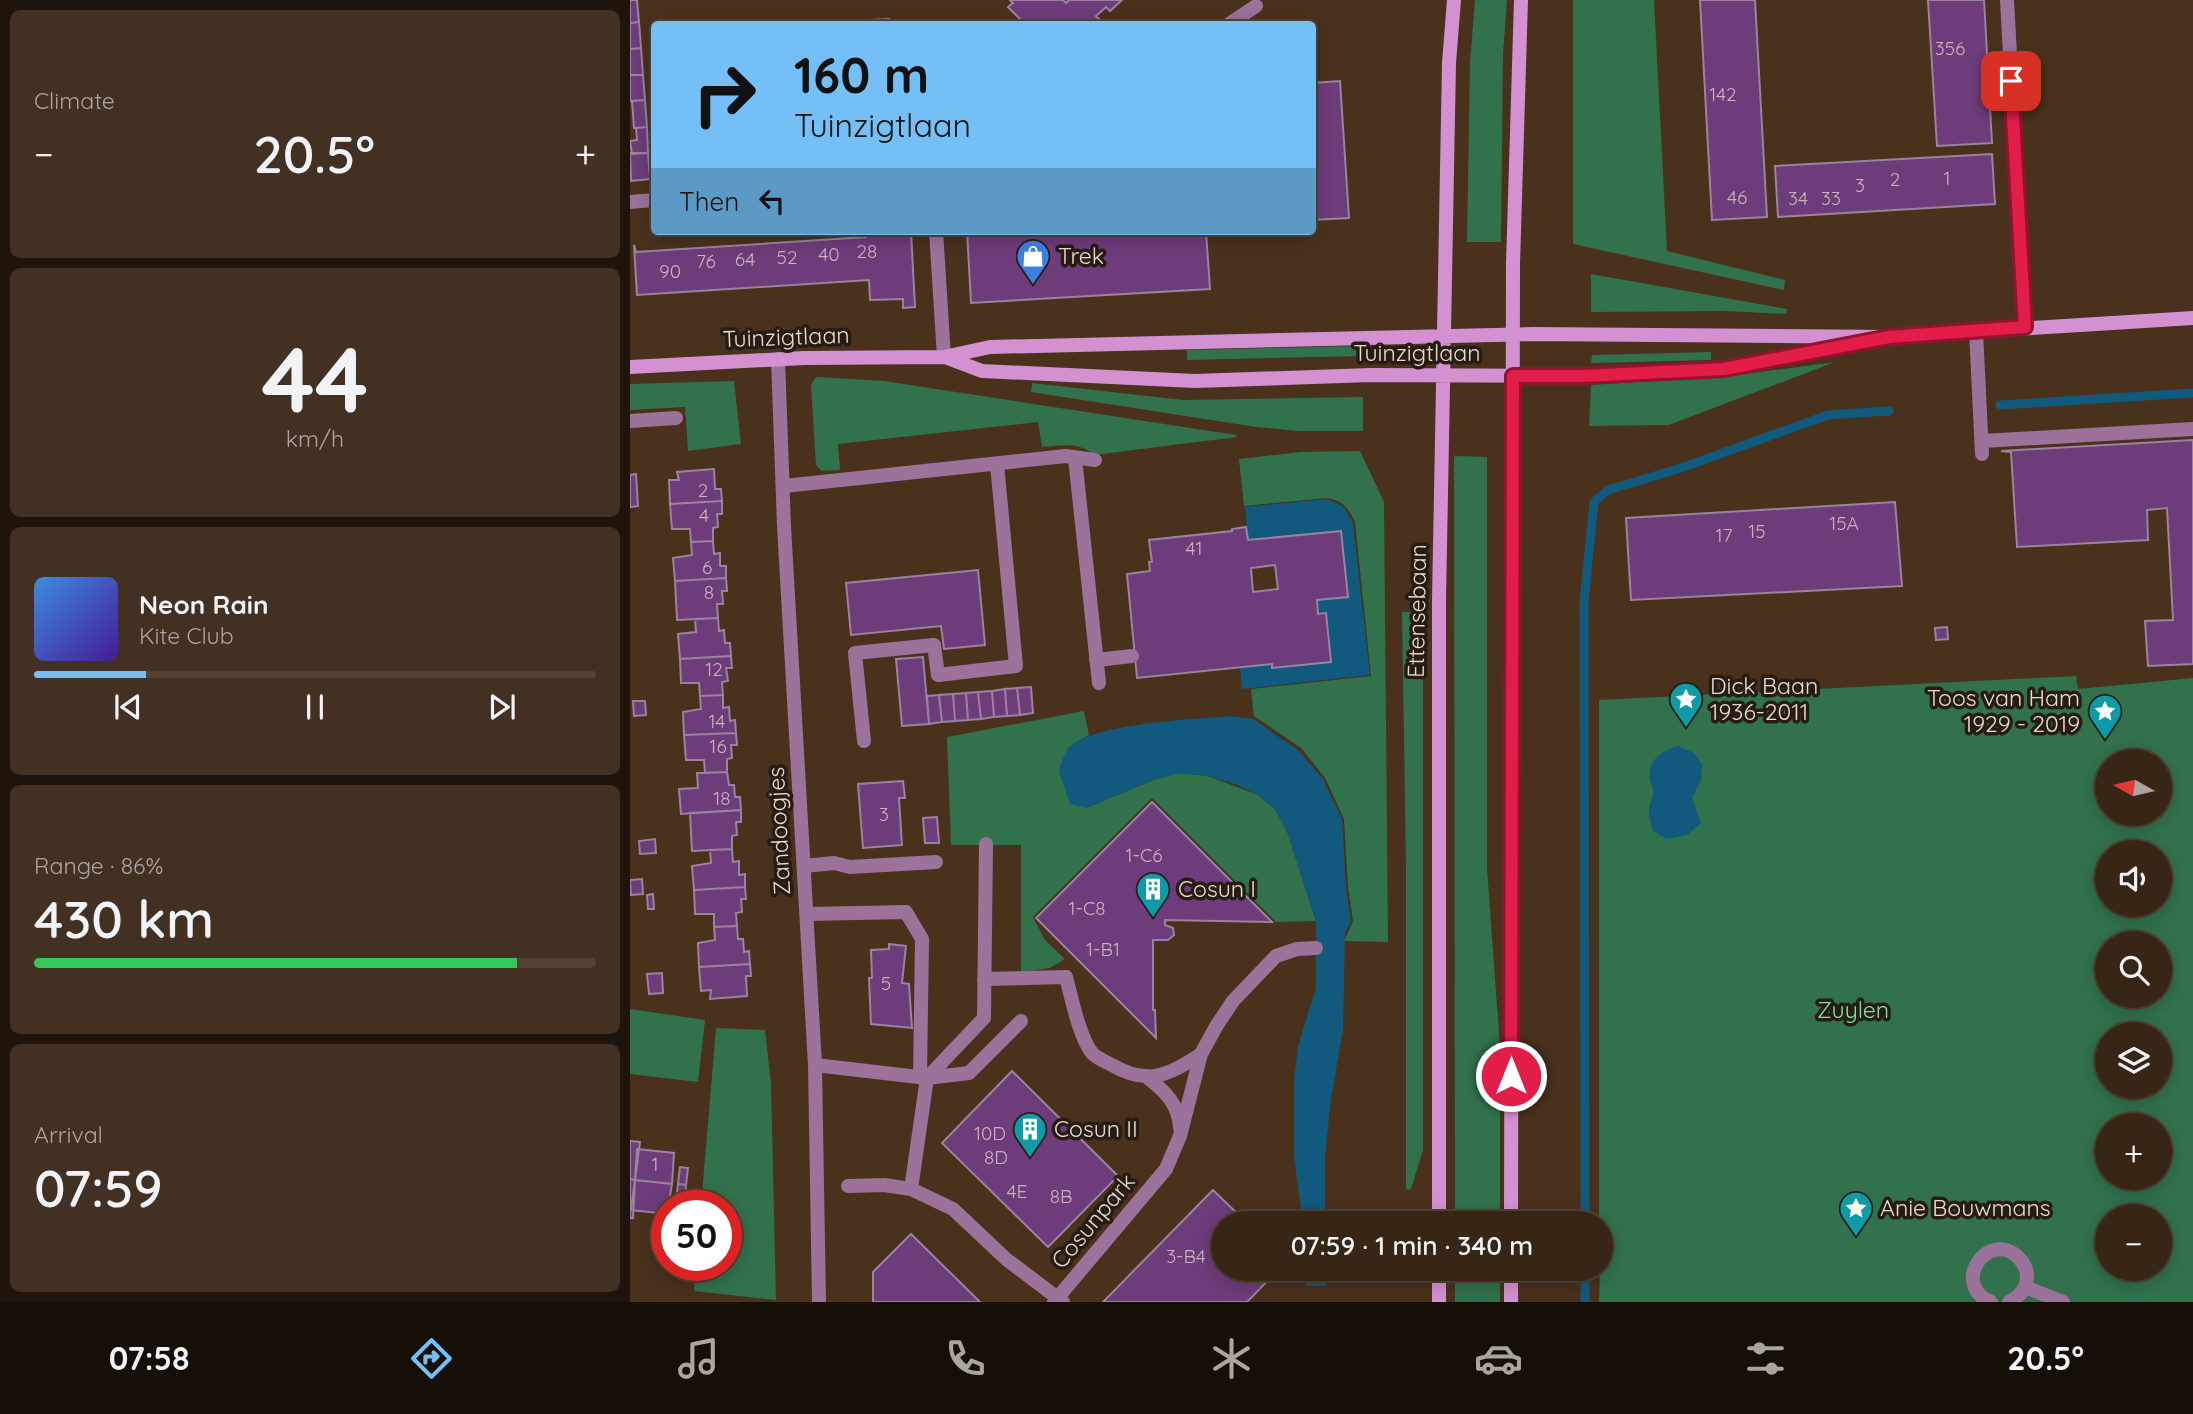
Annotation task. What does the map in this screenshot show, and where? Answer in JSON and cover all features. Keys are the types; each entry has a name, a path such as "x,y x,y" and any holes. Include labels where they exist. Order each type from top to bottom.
{"street":[{"name":"Ettensebaan","path":"1439,1211 1439,600 1449,63 1454,0"},
{"path":"1511,1211 1514,194 1521,0"},
{"path":"2007,0 2025,327"},
{"path":"1233,21 1256,2"},
{"path":"630,202 651,200"},
{"path":"936,235 944,357"},
{"name":"Tuinzigtlaan","path":"630,368 778,359 944,357 990,347 1513,335 1889,337 2193,318"},
{"path":"1976,331 1982,447 2193,429"},
{"name":"Tuinzigtlaan","path":"944,357 982,371 1195,381 1371,375 1582,376 1724,369 1889,337"},
{"name":"Zandoogjes","path":"778,359 815,1065 819,1302"},
{"path":"630,422 676,418"},
{"path":"784,486 1066,456 1095,460"},
{"path":"1075,458 1099,682"},
{"path":"864,741 855,653 934,645 938,675 1016,666 997,464"},
{"path":"1097,660 1132,656"},
{"path":"923,1078 984,1018 986,844"},
{"path":"804,866 834,863 850,867 936,862"},
{"path":"807,915 906,912 922,939 923,1078 912,1189"},
{"name":"Cosunpark","path":"848,1186 884,1185 912,1189 953,1209 1006,1259 1058,1300 1166,1169 1180,1136 1201,1054 1233,1001 1276,956 1297,949 1316,947"},
{"path":"984,979 1066,977 1079,1024 1093,1054 1126,1074 1148,1078 1178,1069 1201,1054"},
{"path":"815,1065 923,1078 969,1073 1021,1021"},
{"path":"1148,1078 1163,1090 1174,1104 1180,1136"},
{"path":"1991,1302 1979,1294 1973,1278 1978,1261 1992,1251 2000,1250 2017,1255 2026,1270 2025,1287 2020,1295 2008,1302"},
{"path":"1439,1281 1439,1302"},
{"path":"1511,1281 1511,1302"},
{"path":"2025,1287 2063,1302"}],"green space":[{"path":"1475,0 1507,0 1503,55 1501,242 1467,242 1470,62"},
{"path":"1573,0 1654,0 1667,251 1785,280 1784,290 1573,244"},
{"path":"1591,274 1787,309 1786,314 1726,311 1591,312"},
{"path":"1362,346 1362,356 1187,360 1187,350"},
{"path":"1711,352 1711,360 1591,363 1592,355"},
{"path":"1835,362 1669,425 1589,426 1591,385 1738,375"},
{"path":"816,377 884,381 1237,437 1094,455 1076,446 1042,447 1038,422 838,444 840,470 822,471 816,465 811,385"},
{"path":"734,381 741,444 688,451 685,407 630,410 630,384"},
{"path":"1032,383 1183,400 1363,397 1363,431 1299,431 1256,427 1031,392"},
{"path":"1360,451 1384,502 1388,942 1344,941 1353,921 1344,819 1325,778 1301,748 1254,716 1251,689 1371,676 1355,522 1350,513 1344,505 1327,498 1244,506 1239,459 1301,452"},
{"path":"1454,456 1487,457 1487,868 1500,1047 1500,1211 1455,1211"},
{"path":"1402,612 1423,612 1423,1150 1411,1189 1408,1190 1406,1188 1406,868"},
{"name":"Zuylen","path":"2076,676 2078,689 2193,678 2193,1302 1599,1302 1600,1281 1613,1281 1613,1211 1599,1211 1599,700"},
{"path":"1084,711 1089,735 1067,749 1086,808 1153,780 1179,773 1208,776 1258,795 1275,809 1288,834 1316,921 1276,922 1152,798 1033,917 1045,940 1065,959 1050,968 1021,972 1021,845 951,845 947,737"},
{"path":"630,1009 705,1020 698,1082 630,1074"},
{"path":"716,1028 765,1030 771,1084 776,1300 694,1291 695,1281 742,1281 742,1190 702,1190"},
{"path":"1455,1281 1500,1281 1500,1302 1455,1302"}],"water":[{"path":"1327,499 1343,506 1353,522 1370,675 1242,689 1240,667 1318,614 1316,597 1347,593 1341,531 1248,540 1245,507"},
{"path":"1232,716 1253,719 1298,750 1323,779 1342,819 1351,921 1345,933 1343,1029 1331,1099 1325,1157 1325,1211 1301,1211 1294,1157 1294,1081 1298,1046 1316,988 1316,921 1288,834 1275,809 1258,795 1235,784 1208,776 1180,773 1153,780 1086,808 1070,804 1059,771 1067,750 1078,741 1119,728"},
{"path":"1678,746 1694,753 1702,764 1701,781 1692,797 1701,823 1687,835 1666,839 1653,831 1649,808 1653,796 1650,774 1656,758"},
{"path":"1306,1281 1326,1281 1326,1286 1306,1286"}],"building":[{"path":"630,0 637,0 639,22 630,23"},
{"path":"1010,0 1063,0 1066,3 1069,0 1122,0 1110,11 1106,7 1096,16 1099,21 1022,21 1008,7 1013,3"},
{"path":"1700,0 1755,0 1767,217 1712,220"},
{"path":"1928,0 1984,0 1992,143 1937,146"},
{"path":"889,19 889,21 847,21"},
{"path":"639,22 641,48 630,49 630,23"},
{"path":"641,48 643,75 630,75 630,49"},
{"path":"630,75 643,75 645,100 630,101"},
{"path":"1340,81 1349,218 1316,220 1316,83"},
{"path":"645,100 647,127 634,128 632,101"},
{"path":"647,127 648,153 632,154 630,141 637,140 636,128"},
{"path":"630,153 648,153 650,179 631,181"},
{"path":"1992,154 1995,204 1778,217 1775,166"},
{"path":"911,235 915,307 903,308 903,299 870,300 869,280 637,295 634,245 636,252"},
{"path":"967,235 1206,235 1210,289 971,303"},
{"path":"2193,440 2193,664 2148,666 2145,621 2173,620 2167,508 2147,510 2148,540 2017,547 2011,452 2001,451"},
{"path":"714,469 715,489 721,489 722,501 670,504 669,480 679,480 677,472"},
{"path":"636,474 638,506 630,507 630,475"},
{"path":"722,501 722,514 717,514 718,527 713,528 713,541 691,542 690,529 672,529 670,504"},
{"path":"1895,502 1902,586 1631,600 1626,518"},
{"path":"1246,527 1248,540 1341,531 1348,597 1317,600 1318,614 1326,613 1331,662 1272,668 1272,664 1137,678 1127,574 1150,571 1149,562 1152,562 1149,540","holes":["1275,565 1278,589 1253,592 1251,568"]},
{"path":"713,541 714,554 720,553 720,566 726,566 726,578 675,581 673,558 692,555 691,542"},
{"path":"978,570 985,645 944,649 941,626 851,635 846,583"},
{"path":"726,578 727,591 722,591 723,604 717,604 718,618 677,620 675,581"},
{"path":"718,618 719,631 724,630 725,643 730,643 731,656 680,659 678,634 696,632 695,619"},
{"path":"1947,627 1948,639 1936,640 1935,628"},
{"path":"731,656 732,668 726,668 728,681 722,682 723,695 700,696 699,683 681,683 680,659"},
{"path":"923,657 929,724 902,726 896,659"},
{"path":"1031,687 1033,713 1020,715 1017,688"},
{"path":"1017,688 1020,715 1007,716 1005,689"},
{"path":"1005,689 1007,716 994,717 992,691"},
{"path":"992,691 994,717 981,719 978,692"},
{"path":"978,692 981,719 968,720 966,693"},
{"path":"966,693 968,720 955,721 953,694"},
{"path":"953,694 955,721 942,722 939,695"},
{"path":"723,695 723,708 729,707 730,721 735,720 736,733 684,735 683,712 701,709 700,696"},
{"path":"939,695 942,722 929,724 927,696"},
{"path":"633,701 645,701 646,715 634,716"},
{"path":"736,733 737,745 731,745 732,758 727,759 727,772 705,773 704,760 686,760 684,735"},
{"path":"727,772 729,785 734,785 735,797 740,797 741,810 681,814 679,789 698,788 697,773"},
{"path":"903,781 905,798 899,798 902,845 863,848 858,784"},
{"name":"Cosun I","path":"1152,802 1272,922 1165,920 1165,925 1173,928 1174,935 1168,940 1153,940 1153,1010 1156,1038 1036,918"},
{"path":"741,810 741,822 736,822 737,835 732,836 732,849 692,851 690,813"},
{"path":"937,817 939,843 925,843 923,818"},
{"path":"655,839 656,853 640,854 639,841"},
{"path":"732,849 733,862 739,861 739,875 745,874 745,887 694,890 692,866 711,863 710,850"},
{"path":"642,879 643,894 631,895 630,880"},
{"path":"745,887 746,899 741,899 742,912 736,913 737,926 714,927 714,914 695,914 694,890"},
{"path":"653,894 654,909 648,909 647,895"},
{"path":"737,926 738,939 743,939 744,952 749,951 750,964 699,967 698,943 715,940 714,927"},
{"path":"889,944 906,946 902,983 909,984 912,1028 871,1024 871,950 889,949"},
{"path":"750,964 751,976 746,976 747,996 710,999 711,990 701,991 699,967"},
{"path":"662,973 663,993 649,994 647,974"},
{"name":"Cosun II","path":"1012,1071 1118,1176 1048,1247 942,1143"},
{"path":"630,1141 640,1142 635,1180 630,1179"},
{"path":"637,1149 674,1153 672,1184 635,1180"},
{"path":"680,1167 688,1168 686,1185 678,1184"},
{"path":"630,1179 635,1180 633,1218 630,1218"},
{"path":"635,1180 672,1184 671,1190 651,1190 651,1212 631,1210"},
{"path":"678,1184 686,1185 686,1190 677,1190"},
{"path":"1213,1190 1235,1211 1211,1211 1211,1281 1267,1281 1247,1302 1103,1302"},
{"path":"911,1234 980,1302 873,1302 873,1272"}],"waterway":[{"path":"2000,405 2193,393"},
{"path":"1585,1211 1584,601 1594,502 1608,490 1681,468 1828,415 1889,411"},
{"path":"1585,1281 1585,1302"}],"place":[{"name":"Trek","path":"1033,286"},
{"name":"Dick Baan 1936-2011","path":"1686,729"},
{"name":"Toos van Ham 1929 - 2019","path":"2105,741"},
{"name":"Cosun I","path":"1153,919"},
{"name":"Cosun II","path":"1030,1159"},
{"name":"Anie Bouwmans","path":"1856,1238"}],"route":[{"path":"1511,1076 1513,376 1582,376 1724,369 1889,337 2025,327 2011,81"}]}
